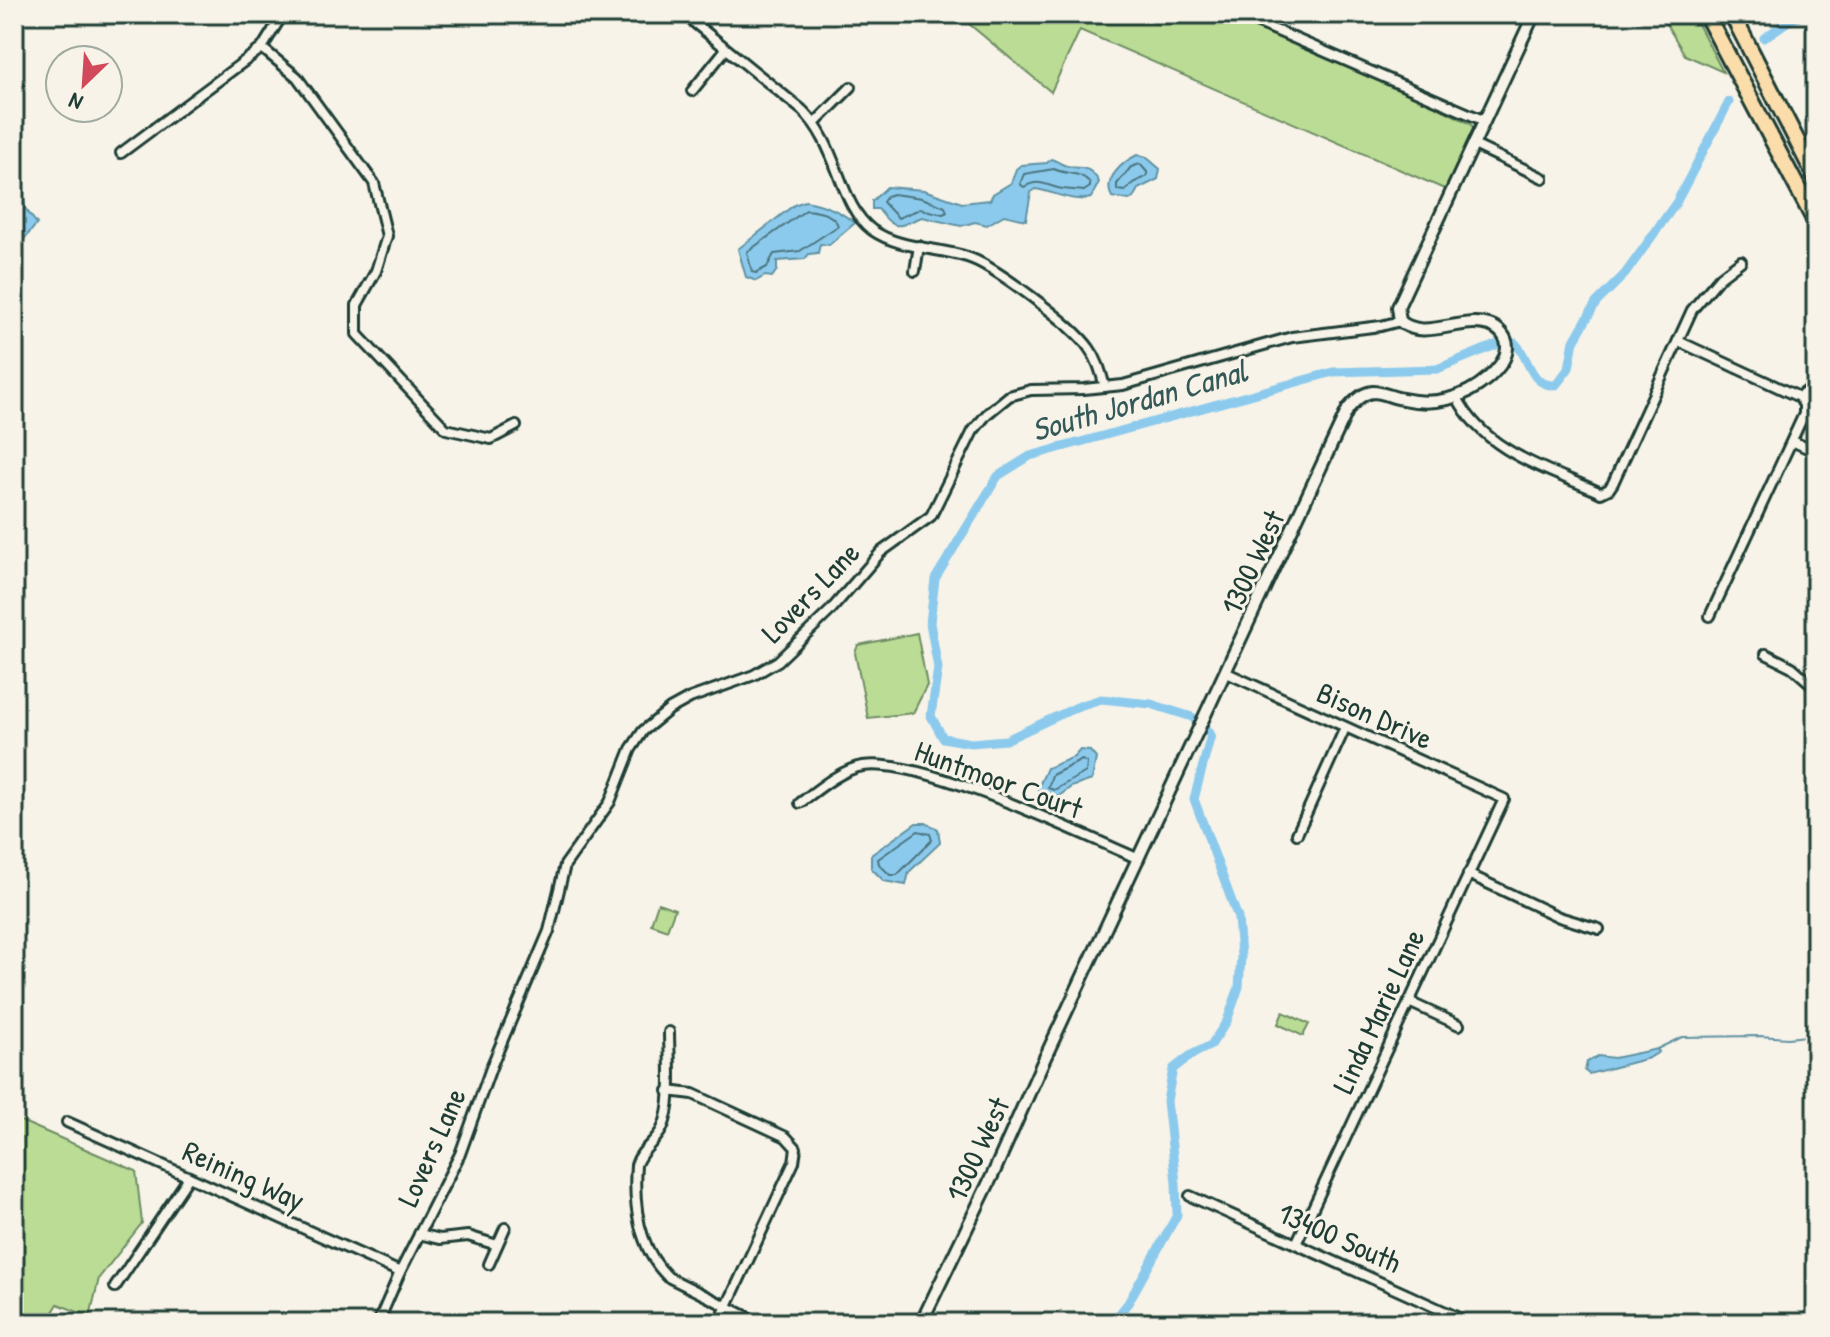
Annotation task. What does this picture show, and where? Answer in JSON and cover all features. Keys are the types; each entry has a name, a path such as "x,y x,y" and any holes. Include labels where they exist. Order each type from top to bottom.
{"highway":[{"path":"1706,14 1816,223"},
{"path":"1732,14 1816,178"},
{"path":"1769,136 1784,175 1816,235"}],"street":[{"path":"121,153 262,48 283,14"},
{"path":"1238,14 1485,121"},
{"path":"1400,321 1399,304 1534,14"},
{"path":"691,20 815,123 827,142 852,205 862,220 881,236 967,257 999,273 1085,342 1097,360 1105,387"},
{"path":"262,48 297,77 374,183 387,236 376,271 357,305 357,334 446,429 491,439 516,426"},
{"path":"692,91 726,49"},
{"path":"815,123 851,87"},
{"path":"1474,145 1543,178"},
{"path":"915,271 919,246"},
{"path":"1457,397 1477,427 1496,443 1601,493 1605,492 1613,483 1692,310 1706,292 1741,261"},
{"name":"Lovers Lane","path":"378,1323 400,1272 460,1154 492,1065 549,931 565,865 610,802 639,736 679,703 754,675 778,661 830,611 881,552 931,516 973,431 1002,401 1031,390 1105,387 1292,337 1400,321"},
{"name":"1300 West","path":"921,1323 1353,403 1372,392 1421,402 1457,397 1475,388 1498,368 1507,351 1503,334 1485,324 1465,323 1417,329 1400,321"},
{"path":"1678,341 1799,397 1804,405 1804,414 1792,441 1710,616"},
{"path":"1799,397 1810,389"},
{"path":"1792,441 1816,452"},
{"path":"1766,654 1792,667 1816,688"},
{"name":"Bison Drive","path":"1227,673 1504,799"},
{"path":"1297,834 1345,728"},
{"name":"Huntmoor Court","path":"800,803 855,768 872,765 896,767 979,793 1139,859"},
{"name":"Linda Marie Lane","path":"1296,1244 1504,799"},
{"path":"1468,874 1559,917 1599,929"},
{"path":"1409,1002 1459,1025"},
{"path":"669,1032 667,1108 663,1127 640,1154 636,1165 643,1240 658,1267 668,1277 760,1323"},
{"path":"668,1091 693,1094 786,1137 796,1148 794,1162 719,1323"},
{"name":"Reining Way","path":"67,1122 400,1272"},
{"path":"115,1287 189,1177"},
{"name":"13400 South","path":"1190,1196 1470,1323"},
{"path":"489,1264 505,1228"},
{"path":"419,1234 440,1239 475,1237 497,1245"}],"green space":[{"path":"957,14 1223,14 1408,92 1471,124 1474,130 1447,189 1442,188 1080,30 1051,92"},
{"path":"1660,14 1693,14 1723,72 1685,55"},
{"path":"917,633 927,685 913,713 868,718 855,653 858,645"},
{"path":"658,903 675,909 667,930 651,924"},
{"path":"1283,1012 1309,1024 1303,1036 1278,1024"},
{"path":"14,1118 136,1171 142,1223 99,1278 90,1317 58,1304 46,1323 14,1323"}],"water":[{"path":"1137,155 1146,157 1160,169 1158,179 1138,189 1129,200 1112,197 1112,178 1120,167"},
{"path":"1051,159 1091,172 1099,182 1091,198 1070,198 1036,189 1031,192 1026,220 1004,215 987,225 975,222 961,226 922,217 898,225 889,222 878,209 872,209 872,201 887,187 924,190 962,203 990,200 993,194 1011,183 1016,169 1021,165 1047,163"},
{"path":"14,164 21,178 25,208 37,224 23,240 14,268"},
{"path":"805,201 832,209 855,223 829,245 820,244 818,253 809,254 805,259 777,261 777,270 772,277 765,276 756,281 746,277 738,249 794,205"},
{"path":"1080,750 1090,751 1096,758 1092,780 1071,787 1055,799 1040,796 1038,788 1047,768 1074,757"},
{"path":"916,823 926,823 938,829 940,843 909,872 906,885 884,881 871,868 871,855"},
{"path":"1657,1049 1659,1052 1649,1058 1589,1074 1585,1071 1587,1062 1598,1056 1614,1058"}],"waterway":[{"name":"South Jordan Canal","path":"1764,38 1790,20 1806,14"},
{"name":"South Jordan Canal","path":"1515,343 1535,376 1540,381 1556,385 1569,368 1574,341 1596,303 1625,274 1676,203 1729,102"},
{"name":"South Jordan Canal","path":"1112,1323 1128,1303 1177,1215 1167,1101 1173,1069 1211,1045 1227,1021 1239,987 1241,956 1238,918 1194,799 1211,735 1192,717 1151,704 1101,699 1006,740 971,743 943,738 931,716 938,668 930,623 935,579 998,476 1030,456 1333,372 1437,369 1498,344"},
{"path":"1657,1049 1682,1037 1788,1038 1816,1035"}]}
